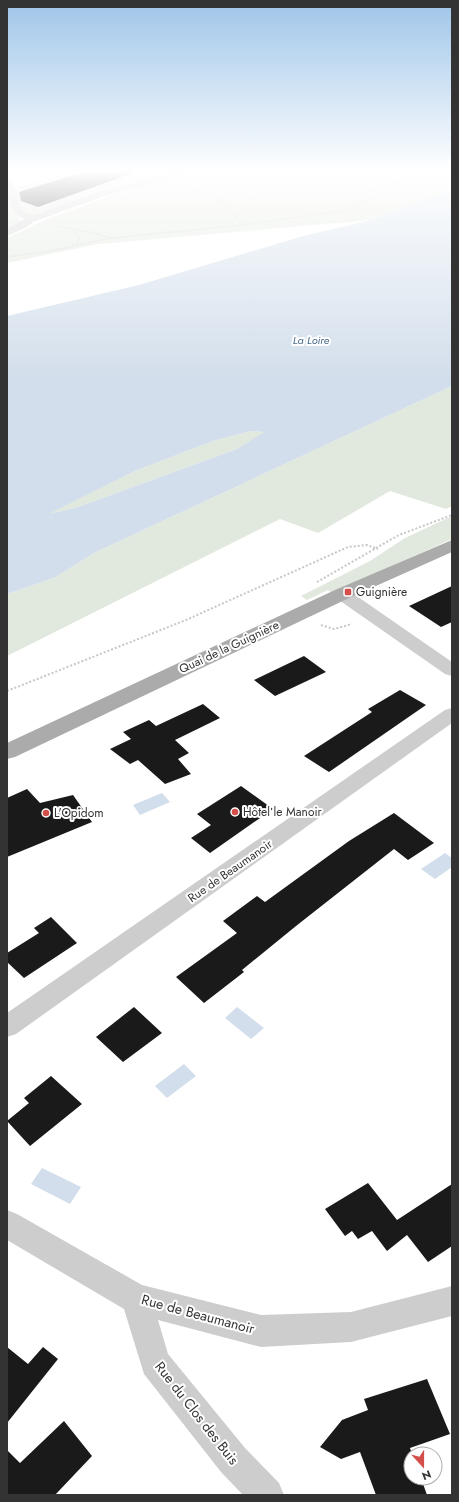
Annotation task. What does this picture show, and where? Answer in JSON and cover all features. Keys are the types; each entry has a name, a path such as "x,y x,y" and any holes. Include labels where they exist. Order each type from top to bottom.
{"main road":[{"name":"Quai de la Guignière","path":"7,752 342,594 452,545"}],"street":[{"path":"342,594 452,670"},
{"name":"Rue de Beaumanoir","path":"7,1027 452,714"},
{"name":"Rue de Beaumanoir","path":"7,1224 137,1299 261,1331 351,1327 452,1301"},
{"name":"Rue du Clos des Buis","path":"137,1299 155,1363 233,1460 267,1495"}],"path":[{"path":"77,244 78,240"},
{"path":"7,257 100,240"},
{"path":"313,585 378,549 399,535 452,515"},
{"path":"7,691 186,620 348,547 362,544 372,545 378,549"}],"shaded area":[{"path":"7,240 143,240 99,244 7,263"},
{"path":"452,386 452,506 446,509 390,491 318,533 280,519 7,656 7,594 54,578 94,553"},
{"path":"251,431 265,432 237,449 78,507 46,515 135,471 213,441"},
{"path":"452,516 452,539 332,593 328,590 307,600 301,596 370,561 405,538"}],"water":[{"name":"La Loire","path":"289,240 452,240 452,386 94,553 54,578 7,594 7,316 139,285","holes":["251,431 264,432 237,449 78,507 49,514 135,471 213,441"]},
{"path":"162,793 170,802 140,815 133,805"},
{"path":"445,853 452,858 452,867 435,879 421,869"},
{"path":"237,1007 264,1028 251,1039 225,1018"},
{"path":"184,1064 196,1076 167,1098 155,1086"},
{"path":"42,1168 81,1187 70,1204 31,1184"}],"building":[{"path":"452,586 452,622 441,627 409,606"},
{"path":"304,656 326,672 275,696 254,680"},
{"path":"400,690 426,705 329,772 304,756 372,712 368,709"},
{"path":"203,704 220,718 175,740 189,753 178,759 191,774 165,784 138,760 130,764 110,749 131,739 123,732 149,720 156,726"},
{"name":"Hôtel le Manoir","path":"241,786 273,809 210,853 191,838 211,825 197,814"},
{"name":"L'Opidom","path":"27,789 40,803 73,795 92,822 7,857 7,798"},
{"path":"394,813 434,843 408,860 394,849 296,926 242,970 244,972 204,1003 176,977 237,933 223,921 257,896 265,902 349,841"},
{"path":"51,917 77,943 24,978 7,962 7,953 39,933 34,928"},
{"path":"134,1007 162,1033 123,1062 96,1037"},
{"path":"51,1076 82,1104 30,1146 7,1121 29,1103 24,1098"},
{"path":"368,1183 397,1220 452,1184 452,1246 428,1262 407,1235 387,1251 372,1231 358,1239 352,1231 345,1236 325,1209"},
{"path":"7,1347 28,1364 43,1347 58,1359 7,1423"},
{"path":"427,1379 450,1434 416,1446 403,1446 403,1486 424,1486 427,1495 376,1495 360,1452 341,1459 320,1447 342,1420 368,1410 364,1399"},
{"path":"64,1421 92,1456 55,1495 7,1495 7,1450 20,1463"}],"place":[{"name":"Guignière","path":"348,592"},
{"name":"Hôtel le Manoir","path":"235,812"},
{"name":"L'Opidom","path":"46,813"}]}
